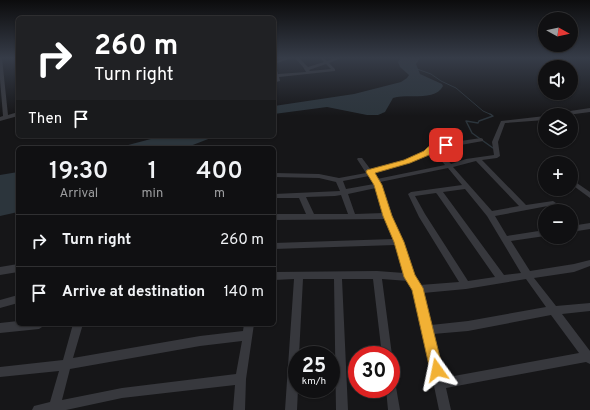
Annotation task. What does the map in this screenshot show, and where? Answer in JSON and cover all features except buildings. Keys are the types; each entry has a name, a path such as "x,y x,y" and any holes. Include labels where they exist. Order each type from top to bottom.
{"street":[{"path":"2,87 6,117"},
{"path":"578,112 590,110"},
{"path":"0,119 16,114"},
{"path":"276,196 335,194 477,159 497,156 495,142 503,122 538,119"},
{"path":"276,175 319,176 339,180 371,173 407,162 434,148 481,140"},
{"path":"434,148 490,214 528,276 589,357 440,384"},
{"path":"360,159 377,183 388,216 399,242 410,277 418,288 445,410"},
{"path":"477,159 524,207"},
{"path":"339,180 353,218"},
{"path":"466,187 439,192 411,194 466,285"},
{"path":"578,187 590,196"},
{"path":"439,192 502,279"},
{"path":"301,195 311,216"},
{"path":"490,214 553,203"},
{"path":"276,218 311,216 353,218 388,216"},
{"path":"578,228 590,226"},
{"path":"506,239 538,234"},
{"path":"276,246 399,242"},
{"path":"418,288 466,285 528,276 574,268 590,263"},
{"path":"0,272 16,268"},
{"path":"292,410 299,275"},
{"path":"338,275 342,410"},
{"path":"276,276 377,275 410,277"},
{"path":"377,275 386,346"},
{"path":"0,304 16,300"},
{"path":"428,330 468,326 554,310 590,307"},
{"path":"0,328 20,326"},
{"path":"54,408 65,365 77,326"},
{"path":"239,410 241,379 248,326"},
{"path":"0,372 65,365 200,341 246,336"},
{"path":"38,410 54,408 122,393 241,379"},
{"path":"392,398 394,410"}],"shaded area":[{"path":"427,77 442,84 443,86 439,91 428,96 393,98 385,112 378,115 367,115 327,107 276,114 276,106 354,94 401,82 407,78"},
{"path":"154,138 211,138 190,146 124,146"},
{"path":"16,172 16,212 0,216 0,175"}],"waterway":[{"path":"435,77 456,88 483,111 490,114"},
{"path":"490,114 493,116 479,121 478,123 466,121 472,133 493,148"}],"route":[{"path":"437,370 418,288 410,277 378,185 370,172 396,166 427,153 431,149 446,145"}]}
